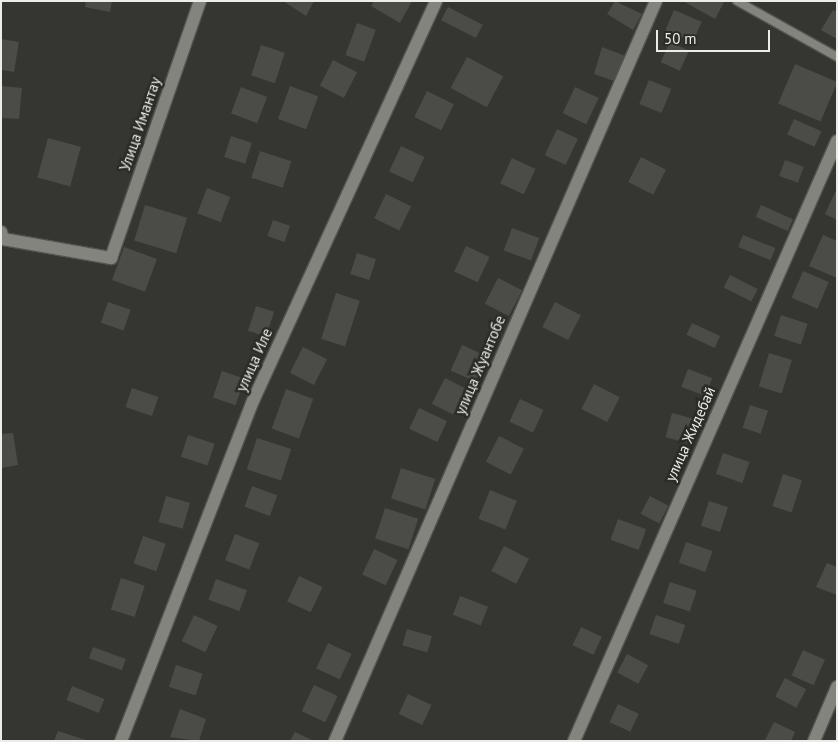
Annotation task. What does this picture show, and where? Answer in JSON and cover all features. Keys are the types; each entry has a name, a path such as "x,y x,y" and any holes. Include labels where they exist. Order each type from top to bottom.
{"street":[{"name":"Улица Имантау","path":"1,232 3,239 111,258 200,1"},
{"name":"улица Иле","path":"121,741 253,401 436,1"},
{"name":"улица Жуантобе","path":"335,741 656,1"},
{"name":"улица Жидебай","path":"574,741 837,141"},
{"path":"814,741 837,687"}],"lane":[{"path":"736,1 837,56"}],"building":[{"path":"86,1 112,1 110,12 85,7"},
{"path":"283,1 314,1 306,16"},
{"path":"374,1 412,1 400,23 371,6"},
{"path":"615,1 642,14 633,30 607,14"},
{"path":"683,1 722,1 724,2 715,19"},
{"path":"448,7 483,25 476,38 441,20"},
{"path":"674,10 702,22 693,42 665,30"},
{"path":"833,10 837,12 837,39 821,30"},
{"path":"357,23 376,30 364,62 345,55"},
{"path":"1,39 19,42 14,72 1,70"},
{"path":"670,42 689,51 680,71 661,62"},
{"path":"261,45 285,53 275,83 251,75"},
{"path":"602,47 628,57 617,82 594,74"},
{"path":"467,57 503,76 487,107 451,88"},
{"path":"333,60 357,72 344,98 320,86"},
{"path":"795,64 837,82 821,122 778,104"},
{"path":"649,80 671,89 662,113 639,104"},
{"path":"1,86 22,88 19,119 1,118"},
{"path":"290,86 318,96 306,129 278,119"},
{"path":"241,87 267,97 257,123 231,113"},
{"path":"575,87 599,98 586,124 563,113"},
{"path":"427,91 454,104 441,130 414,117"},
{"path":"794,119 821,131 814,147 787,135"},
{"path":"557,129 578,139 566,165 545,155"},
{"path":"231,136 252,143 245,164 224,157"},
{"path":"48,138 81,147 70,186 37,178"},
{"path":"401,146 425,157 413,182 389,171"},
{"path":"260,151 291,161 283,188 251,178"},
{"path":"641,157 666,170 653,195 628,182"},
{"path":"512,158 536,169 524,194 500,183"},
{"path":"785,160 804,167 798,183 779,176"},
{"path":"207,188 230,197 221,222 197,213"},
{"path":"837,188 837,220 825,214"},
{"path":"386,194 411,206 399,231 374,218"},
{"path":"145,205 187,218 176,253 134,240"},
{"path":"761,205 793,219 788,231 756,217"},
{"path":"273,220 290,226 284,242 267,236"},
{"path":"512,228 539,238 531,260 504,251"},
{"path":"743,235 775,248 771,260 738,247"},
{"path":"823,235 837,241 837,278 809,266"},
{"path":"466,246 490,257 478,282 454,271"},
{"path":"124,247 157,259 145,292 112,280"},
{"path":"357,253 376,259 369,280 350,274"},
{"path":"803,271 829,282 817,309 792,298"},
{"path":"730,275 758,289 751,302 724,287"},
{"path":"498,278 522,290 509,316 485,304"},
{"path":"336,293 360,301 345,346 321,339"},
{"path":"108,302 131,310 124,331 101,323"},
{"path":"555,302 581,315 568,340 542,327"},
{"path":"256,306 274,312 266,337 248,331"},
{"path":"781,315 808,324 801,345 774,336"},
{"path":"692,323 720,336 715,348 687,335"},
{"path":"462,345 487,356 475,382 451,371"},
{"path":"303,347 327,359 314,385 290,373"},
{"path":"769,353 792,360 782,393 759,386"},
{"path":"688,369 712,378 705,396 681,387"},
{"path":"222,371 245,379 236,405 213,397"},
{"path":"445,378 469,390 456,416 432,404"},
{"path":"594,384 620,397 607,422 581,409"},
{"path":"132,388 158,397 152,416 125,407"},
{"path":"286,389 313,399 299,438 272,428"},
{"path":"520,399 544,410 533,433 509,422"},
{"path":"750,405 768,411 761,434 743,428"},
{"path":"419,408 447,421 437,442 409,429"},
{"path":"672,413 695,419 689,443 666,437"},
{"path":"13,433 18,465 1,468 1,434"},
{"path":"188,435 215,444 208,466 181,457"},
{"path":"499,436 524,449 511,475 486,462"},
{"path":"257,438 291,449 281,481 247,469"},
{"path":"723,453 749,462 742,483 716,474"},
{"path":"401,468 435,479 425,510 391,498"},
{"path":"783,474 802,480 792,513 772,506"},
{"path":"252,486 277,495 270,516 244,507"},
{"path":"490,490 517,501 505,530 478,519"},
{"path":"166,496 190,503 183,529 159,522"},
{"path":"650,496 669,506 659,524 641,514"},
{"path":"709,501 728,507 720,532 701,526"},
{"path":"385,508 418,519 408,549 375,538"},
{"path":"618,519 646,529 639,550 610,540"},
{"path":"235,534 259,543 249,569 225,560"},
{"path":"143,536 166,544 156,571 134,563"},
{"path":"686,542 712,551 705,572 679,563"},
{"path":"504,546 529,559 516,584 491,571"},
{"path":"374,549 398,560 386,585 362,574"},
{"path":"827,563 837,567 837,595 816,587"},
{"path":"299,576 323,587 311,612 287,601"},
{"path":"121,578 145,586 135,617 111,609"},
{"path":"216,579 247,590 239,611 208,600"},
{"path":"670,582 697,591 690,612 663,603"},
{"path":"460,596 488,607 481,625 453,615"},
{"path":"194,615 218,626 205,652 182,641"},
{"path":"656,615 685,625 679,644 649,634"},
{"path":"581,627 602,637 593,655 573,645"},
{"path":"407,629 432,636 427,653 402,645"},
{"path":"328,643 352,654 340,679 316,668"},
{"path":"93,647 126,659 122,670 89,658"},
{"path":"803,650 825,660 814,685 792,676"},
{"path":"627,654 648,665 638,684 617,673"},
{"path":"176,665 203,674 196,696 169,687"},
{"path":"785,678 806,689 796,708 775,697"},
{"path":"314,685 338,696 325,722 302,711"},
{"path":"72,686 104,699 99,713 66,700"},
{"path":"408,694 432,705 422,725 399,714"},
{"path":"618,704 639,714 630,732 610,722"},
{"path":"180,709 206,719 199,741 170,737"},
{"path":"774,722 795,732 791,741 765,740"},
{"path":"58,731 86,740 86,741 54,741"},
{"path":"295,732 314,741 290,741"}]}
